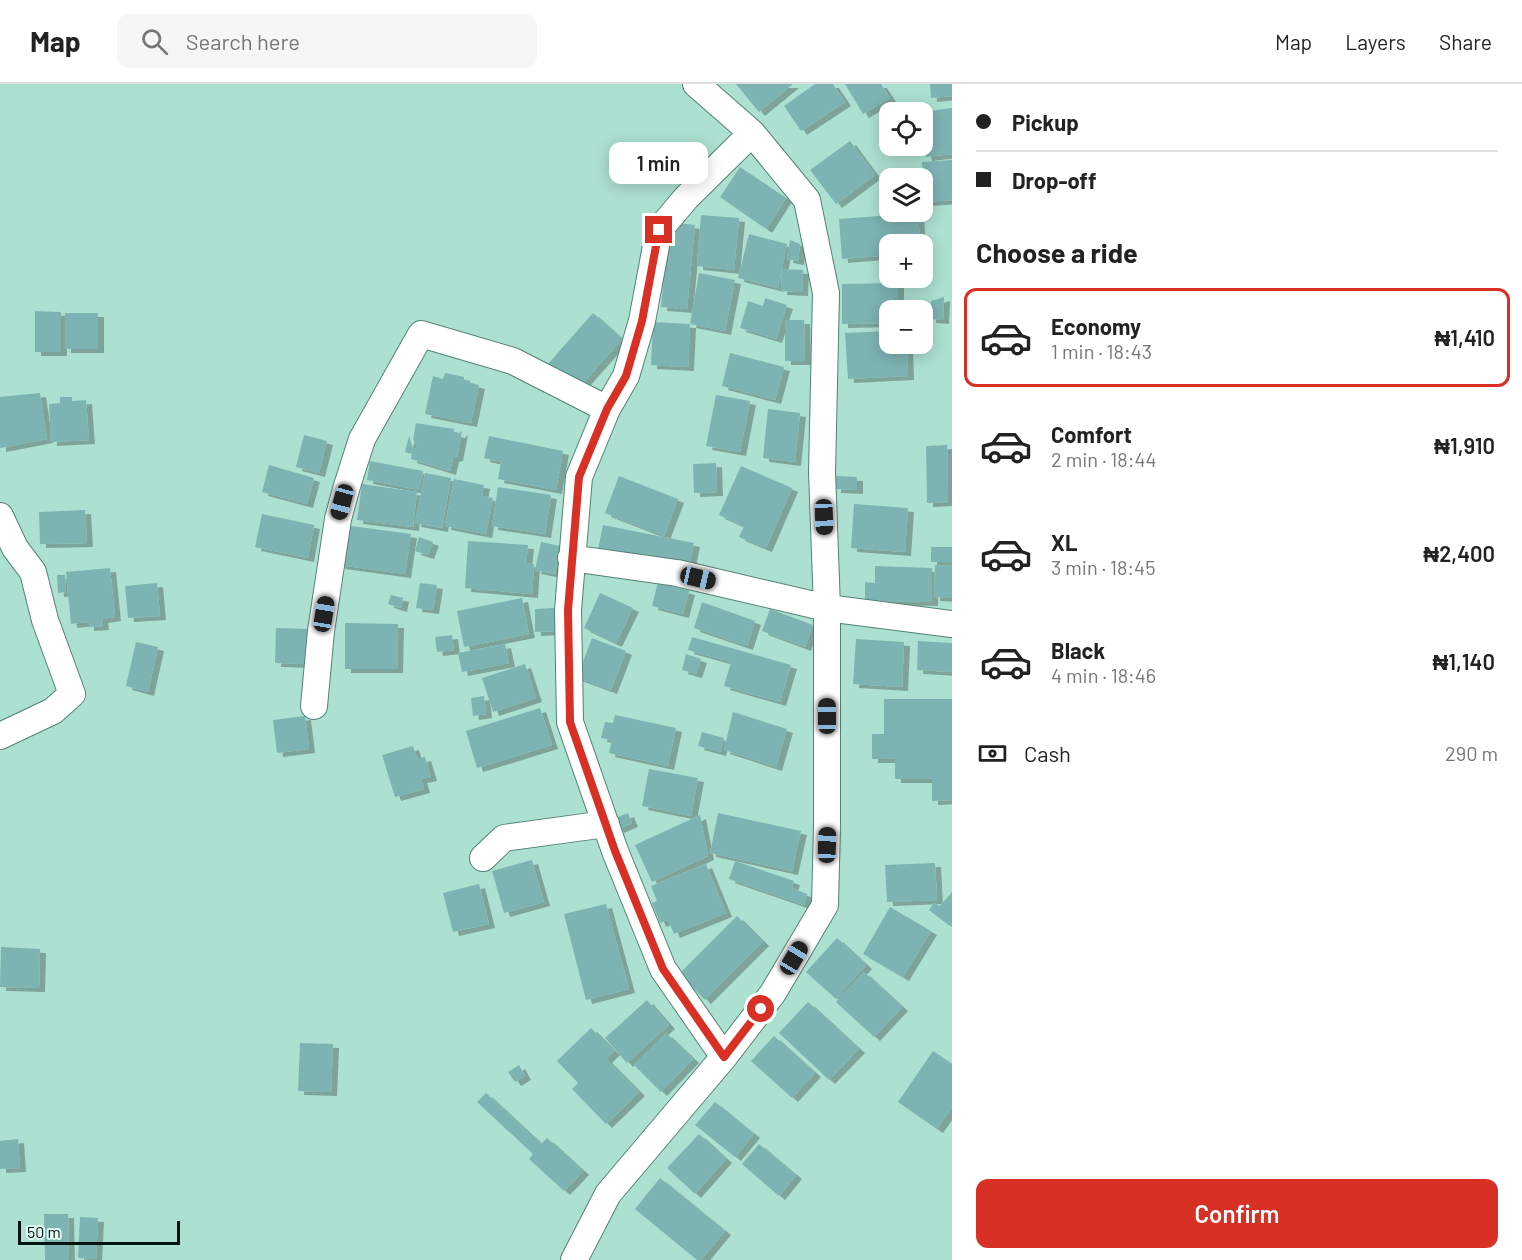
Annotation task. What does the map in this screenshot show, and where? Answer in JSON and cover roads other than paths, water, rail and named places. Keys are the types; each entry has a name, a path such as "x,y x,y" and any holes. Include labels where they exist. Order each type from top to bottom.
{"street":[{"path":"574,1260 608,1194 724,1057 773,993 825,905 827,608 822,472 826,293 807,200 752,133 696,84"},
{"path":"724,1057 663,969 606,824 570,722 568,610 579,477 607,409 626,376 642,321 659,230 686,198 752,133"},
{"path":"314,706 321,631 338,519 346,486 362,439 421,334 513,361 607,409"},
{"path":"0,516 15,548 33,573 45,620 72,694 53,711 0,736"},
{"path":"571,558 677,573 827,608 952,624"},
{"path":"483,858 504,838 606,824"}]}
